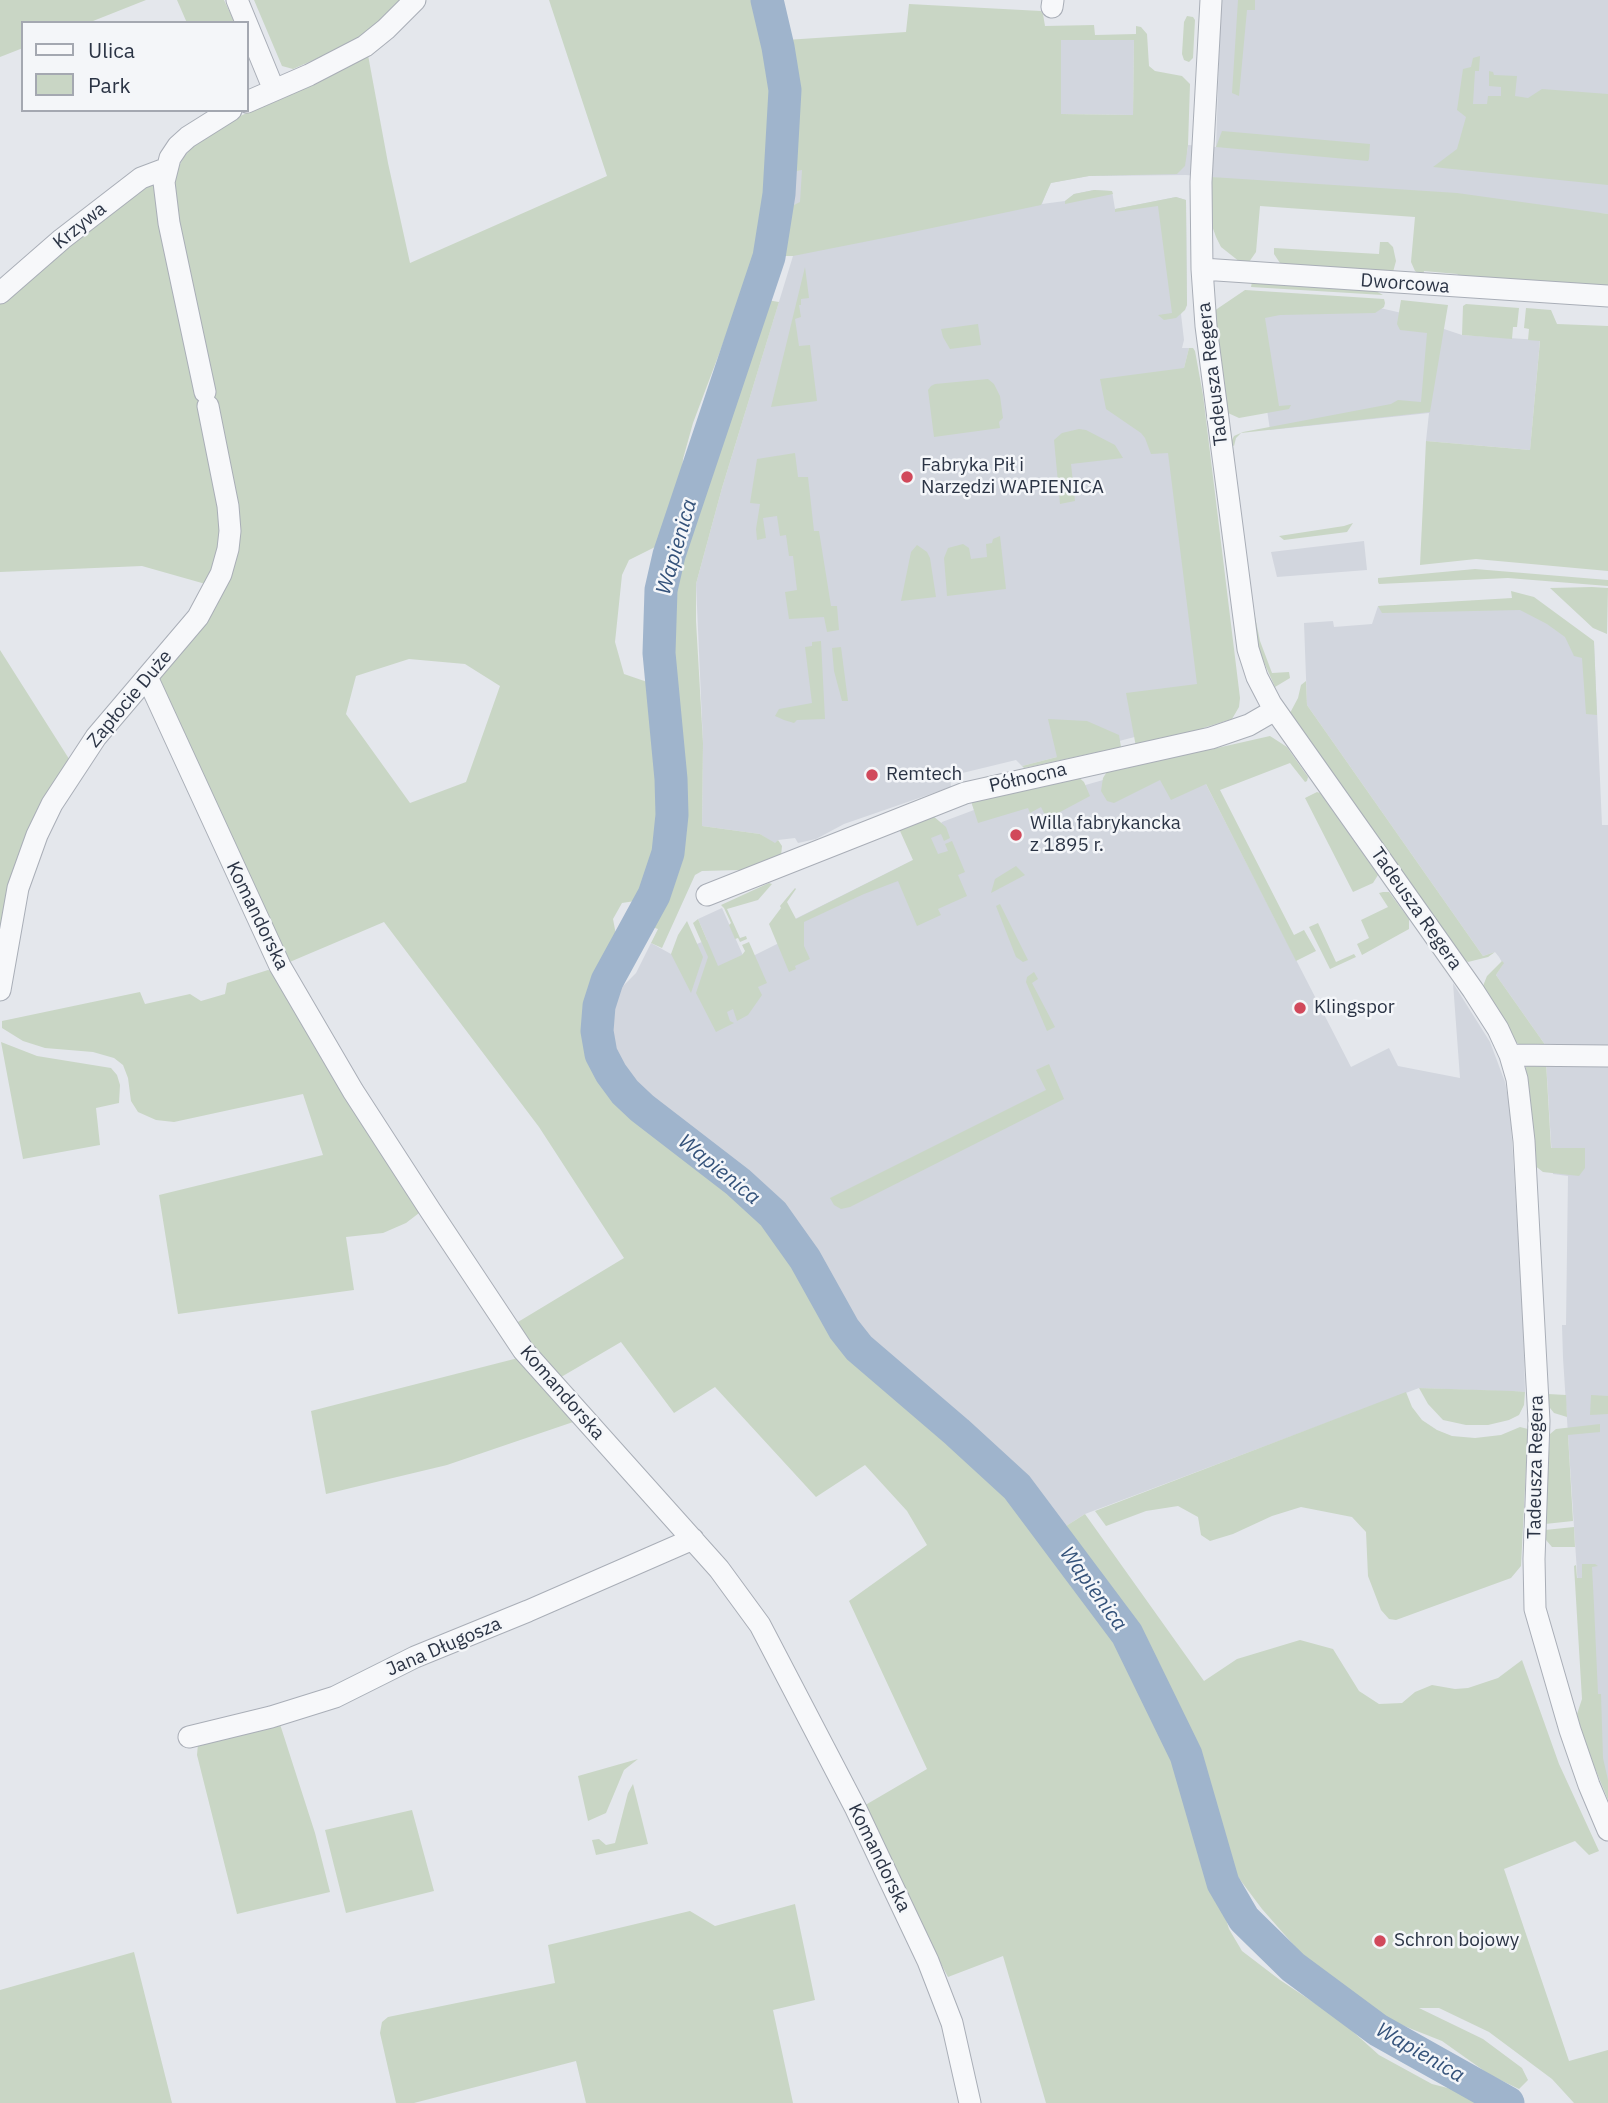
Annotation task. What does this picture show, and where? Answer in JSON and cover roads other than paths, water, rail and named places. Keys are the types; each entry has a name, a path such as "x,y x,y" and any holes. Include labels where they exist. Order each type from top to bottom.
{"street":[{"path":"237,0 246,21"},
{"path":"248,102 365,46 415,0"},
{"name":"Tadeusza Regera","path":"1211,0 1201,182 1202,269 1206,326 1245,636 1257,677 1275,710 1473,990 1498,1029 1510,1055 1517,1079 1524,1141 1538,1409 1535,1609 1570,1730 1608,1830"},
{"path":"248,27 274,90"},
{"path":"165,169 178,146 228,112"},
{"name":"Krzywa","path":"0,293 62,239 141,178 165,169"},
{"name":"Zapłocie Duże","path":"0,990 18,888 37,835 52,804 96,737 198,617 221,573 228,549 228,506 169,223 164,193 165,169"},
{"name":"Dworcowa","path":"1202,269 1608,296"},
{"name":"Komandorska","path":"147,677 280,966 353,1091 523,1350 719,1569 760,1625 856,1809 928,1961 952,2023 970,2103"},
{"name":"Północna","path":"707,895 965,793 1211,738 1249,725 1275,710"},
{"path":"1510,1055 1608,1056"},
{"name":"Jana Długosza","path":"189,1737 271,1717 335,1697 415,1657 692,1539"}],"waterway":[{"name":"Wapienica","path":"767,0 785,90 779,194 769,257 669,555 661,590 659,653 672,815 668,853 654,895 607,981 599,1006 597,1031 601,1054 625,1092 642,1108 738,1182 773,1214 805,1259 844,1329 859,1348 1017,1487 1127,1634 1186,1755 1223,1883 1244,1919 1293,1967 1378,2030 1508,2103"}],"place":[{"name":"Fabryka Pił i Narzędzi WAPIENICA","path":"907,477"},
{"name":"Remtech","path":"872,775"},
{"name":"Willa fabrykancka z 1895 r.","path":"1016,835"},
{"name":"Klingspor","path":"1300,1008"},
{"name":"Schron bojowy","path":"1380,1941"}]}
